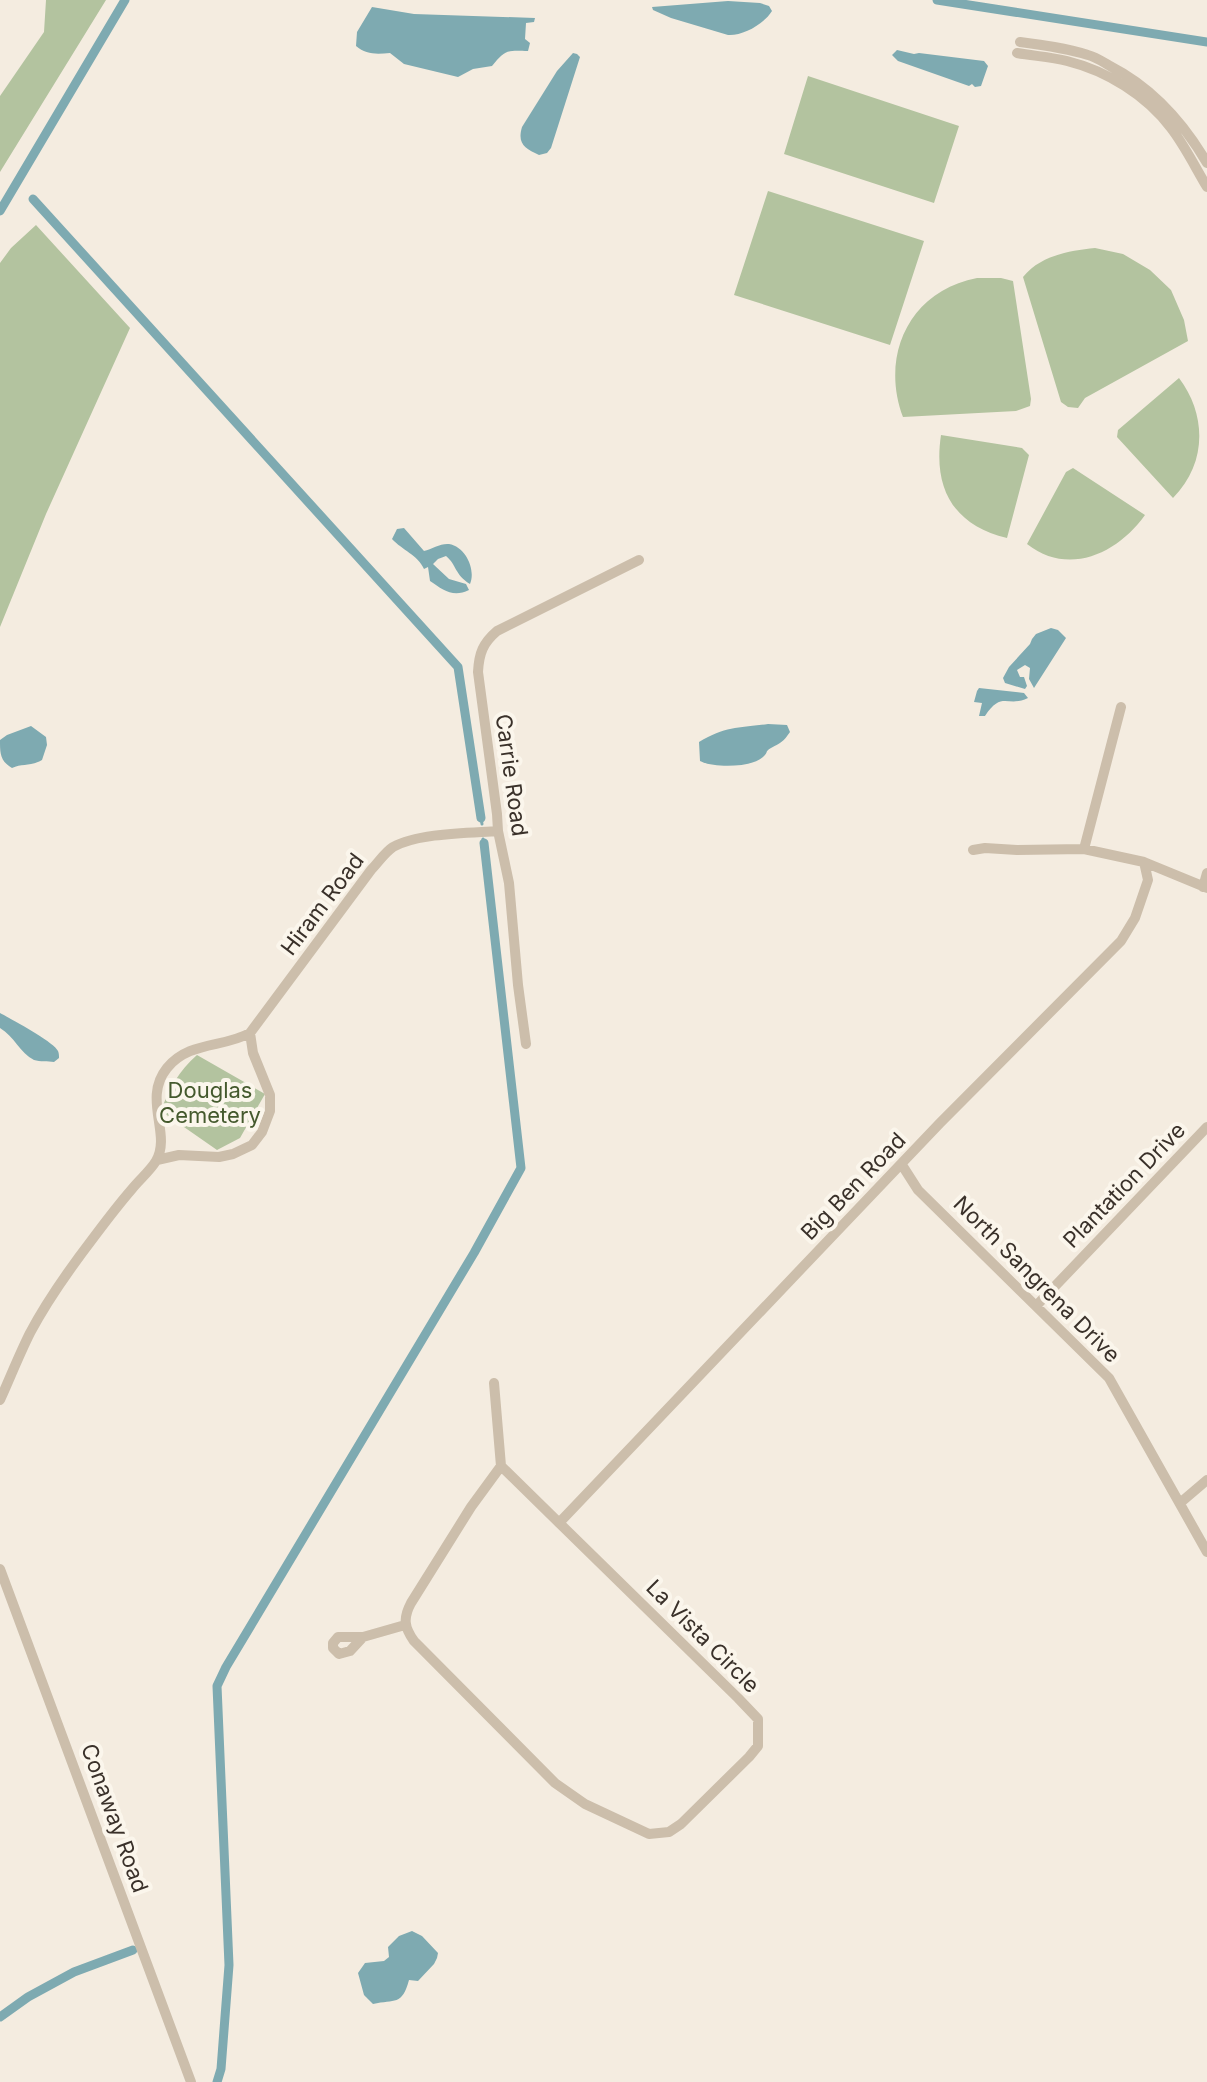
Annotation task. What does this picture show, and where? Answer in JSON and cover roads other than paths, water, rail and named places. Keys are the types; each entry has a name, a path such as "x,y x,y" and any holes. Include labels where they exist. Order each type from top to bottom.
{"street":[{"path":"1207,163 1183,126 1159,99 1131,77 1090,55 1054,46 1018,48 1101,72 1147,102 1170,127 1207,187"},
{"name":"Carrie Road","path":"526,1044 509,883 498,831 478,672 479,657 483,645 497,631 639,560"},
{"path":"1084,849 1121,707"},
{"name":"Hiram Road","path":"250,1033 371,870 392,848 415,840 498,831"},
{"path":"973,850 1084,849 1144,862 1205,888 1207,873"},
{"name":"Big Ben Road","path":"559,1523 940,1123 1121,941 1135,918 1148,880 1144,862"},
{"path":"0,1400 31,1332 59,1285 157,1160 161,1138 156,1096 166,1069 188,1051 250,1033 253,1053 270,1095 270,1111 262,1132 252,1145 233,1154 219,1157 179,1155 157,1160"},
{"name":"Plantation Drive","path":"1037,1305 1207,1127"},
{"name":"North Sangrena Drive","path":"902,1165 918,1190 1109,1378 1207,1552"},
{"path":"363,1637 405,1625 411,1603 501,1466 494,1383"},
{"name":"La Vista Circle","path":"405,1625 414,1641 555,1783 585,1804 649,1834 669,1832 681,1824 758,1746 758,1719 501,1466"},
{"path":"1180,1503 1207,1480"},
{"name":"Conaway Road","path":"0,1569 191,2082"}],"water":[{"path":"728,1 760,3 769,6 772,11 753,28 728,35 671,18 652,7"},
{"path":"372,7 414,14 535,18 534,22 526,23 525,39 530,43 528,51 507,52 492,66 473,69 458,77 404,64 390,53 376,54 356,46 357,32"},
{"path":"897,50 984,61 988,66 981,86 969,86 898,61 892,55"},
{"path":"573,53 580,57 551,148 539,155 523,145 522,127 557,71"},
{"path":"404,528 424,551 449,544 465,554 472,572 470,584 446,556 433,564 449,579 466,584 469,590 453,593 430,581 428,567 424,569 418,560 392,539 397,529"},
{"path":"1051,628 1066,638 1034,688 1029,679 1030,668 1025,665 1017,670 1020,677 1024,677 1025,689 1005,683 1003,678 1009,667 1036,634"},
{"path":"979,688 1024,693 1028,698 1001,702 985,716 979,716 982,703 974,702"},
{"path":"787,725 790,732 757,761 732,766 700,761 699,742 733,728"},
{"path":"31,726 46,737 42,760 12,768 2,756 0,740"},
{"path":"0,1013 49,1042 58,1051 59,1058 54,1062 36,1061 29,1057 0,1028"},
{"path":"412,1931 422,1936 438,1953 434,1964 418,1981 409,1980 400,1998 373,2004 364,1995 358,1973 365,1963 384,1961 389,1957 388,1947 399,1936"}],"waterway":[{"path":"0,211 125,0"},
{"path":"937,0 1207,42"},
{"path":"33,199 458,667 481,818"},
{"path":"481,818 482,824"},
{"path":"483,839 484,843"},
{"path":"217,2082 221,2069 229,1965 217,1686 474,1253 521,1168 484,843"},
{"path":"0,2017 28,1997 74,1972 133,1950"}],"park label":[{"name":"Douglas Cemetery","path":"210,1102"}]}
